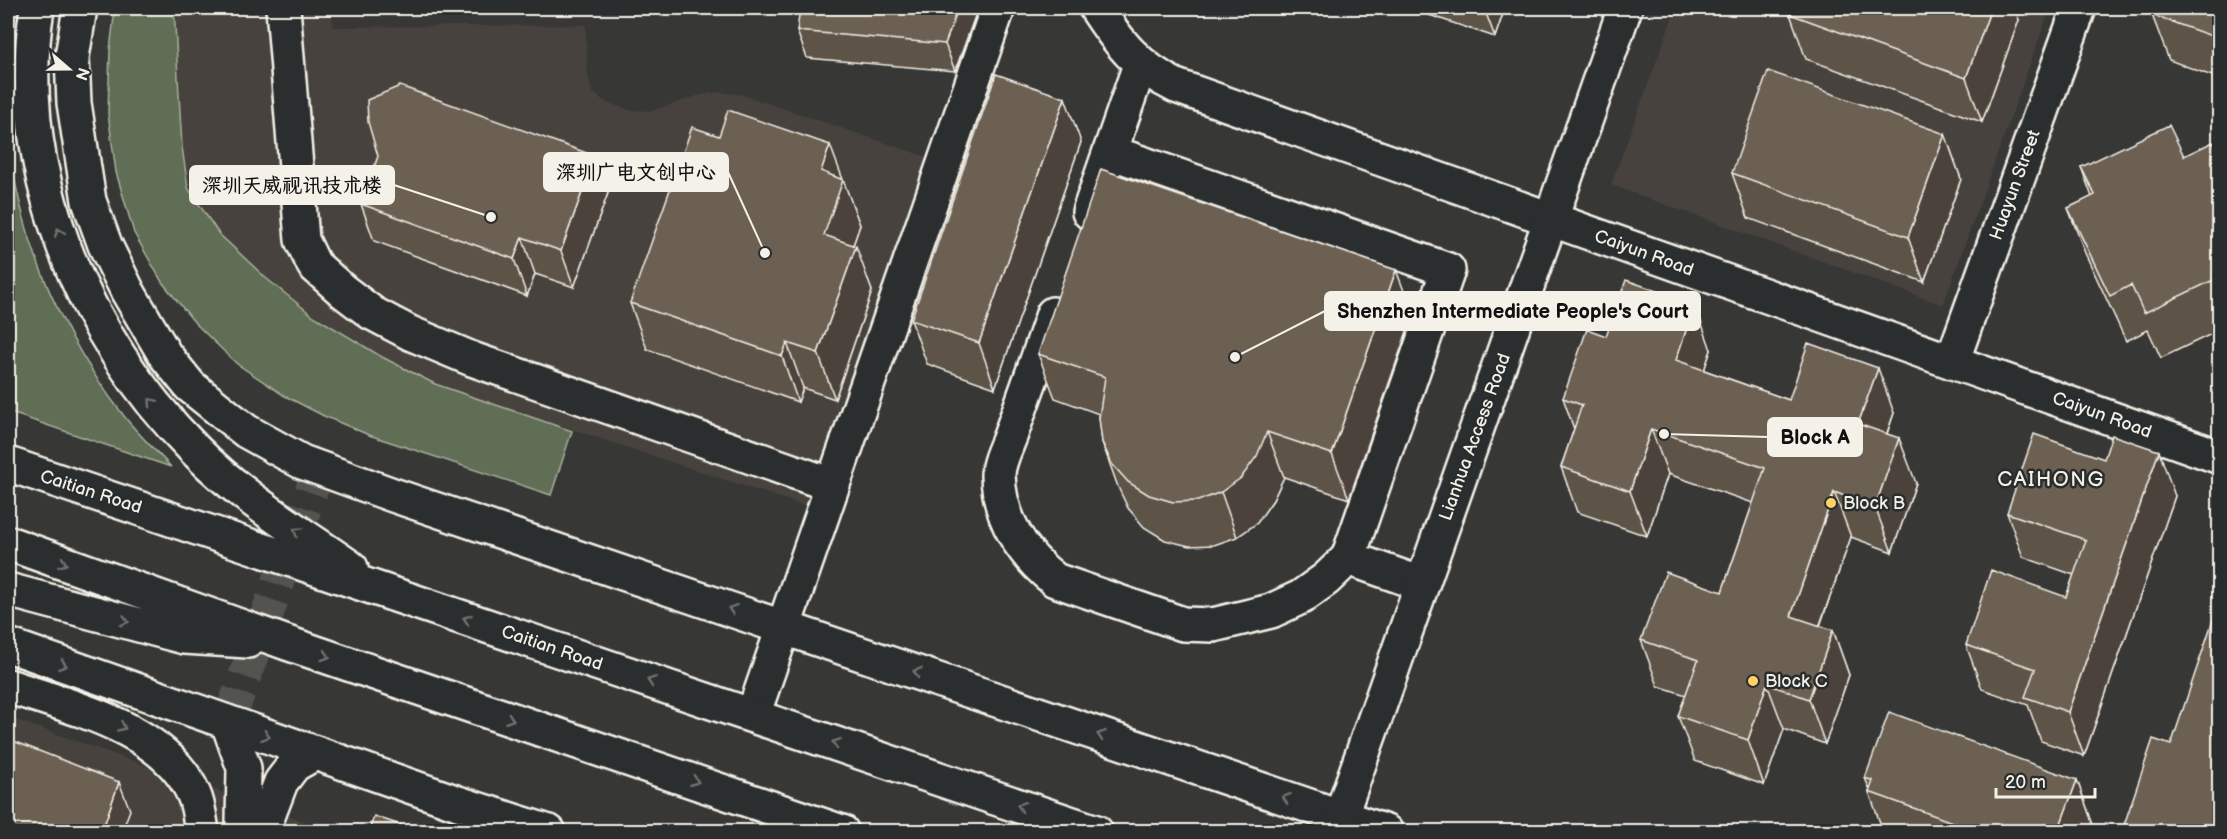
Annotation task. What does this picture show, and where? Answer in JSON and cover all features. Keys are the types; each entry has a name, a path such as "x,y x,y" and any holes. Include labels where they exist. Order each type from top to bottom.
{"main road":[{"path":"37,8 32,41 32,99 38,156 54,219 78,282 111,345 147,397 196,451 254,502 380,588"},
{"path":"80,8 72,57 74,103 89,201 105,245 128,292 165,355 198,393 246,431 318,469 784,626 1338,824 1386,831"},
{"path":"283,8 302,240 314,265 343,291 372,313 410,333 472,359 832,485"},
{"path":"753,715 998,8"},
{"name":"Caiyun Road","path":"1096,8 1113,34 1140,65 1176,86 2220,457"},
{"name":"Lianhua Access Road","path":"1338,824 1625,8"},
{"name":"Huayun Street","path":"1952,362 2079,8"},
{"path":"1079,241 1140,65"},
{"path":"1064,285 998,472 1001,502 1011,527 1022,548 1037,566 1055,580 1183,624 1213,625 1271,611 1301,597 1326,579 1348,558 1448,270 1110,152"},
{"name":"Caitian Road","path":"8,464 1096,831"},
{"path":"8,543 287,643 842,831"},
{"path":"1348,558 1422,584"},
{"path":"8,590 184,637 287,643"},
{"path":"8,645 458,803 549,831"},
{"path":"8,686 129,730 162,753 185,777 195,796 202,831"},
{"path":"228,723 244,768 253,826 294,765 315,753"}],"shaded area":[{"path":"174,8 331,8 333,27 586,25 587,70 592,92 607,103 630,110 651,111 700,95 720,92 743,95 963,169 841,518 435,384 382,357 312,315 267,279 219,234 188,188 182,147"},
{"path":"1676,8 2050,8 1943,305 1611,185"},
{"path":"8,717 332,831 8,831"}],"green space":[{"path":"115,8 174,8 182,147 188,188 219,234 267,279 312,315 382,357 435,384 572,431 551,495 369,435 324,416 285,396 237,364 195,323 162,282 134,233 116,172 108,113 110,50"},
{"path":"8,138 14,176 34,250 63,319 101,385 141,436 171,467 8,412"}],"building":[{"path":"800,8 958,8 945,44 797,31"},
{"path":"1792,8 1991,8 1966,78 1790,14"},
{"path":"2155,8 2220,8 2220,39 2152,15"},
{"path":"1768,71 1945,134 1908,237 1732,173"},
{"path":"996,74 1065,98 979,343 911,320"},
{"path":"400,86 595,156 561,251 522,237 514,259 361,204 378,156 368,122 367,100"},
{"path":"728,110 830,145 821,171 843,180 824,235 856,246 818,353 787,343 782,356 630,303 692,127 719,136"},
{"path":"2169,125 2184,156 2213,142 2220,155 2220,277 2144,313 2131,285 2110,296 2068,208 2095,195 2081,167"},
{"path":"1101,169 1396,270 1332,454 1267,432 1257,456 1241,478 1221,492 1198,501 1173,502 1149,495 1128,482 1112,464 1102,442 1099,418 1105,377 1038,354"},
{"path":"1626,280 1695,304 1676,360 1789,400 1808,343 1878,368 1858,424 1899,438 1875,507 1834,492 1791,616 1833,630 1809,699 1767,684 1748,740 1678,716 1698,660 1641,640 1666,572 1722,592 1765,468 1651,429 1630,491 1561,467 1582,405 1563,398 1587,329 1606,336"},
{"path":"2034,434 2104,459 2112,435 2159,451 2068,712 2025,697 2035,669 1966,645 1991,570 2066,597 2086,540 2007,513"},
{"path":"2220,599 2220,831 2122,831 2153,739 2171,745"},
{"path":"1889,712 2077,780 2058,831 1977,831 1869,792 1873,781 1865,778"},
{"path":"8,739 119,782 102,831 8,831"},
{"path":"374,816 418,831 369,831"}],"tunnel":[{"path":"228,723 319,469"}],"place":[{"name":"深圳天威视讯技术楼","path":"491,217"},
{"name":"深圳广电文创中心","path":"765,253"},
{"name":"Shenzhen Intermediate People's Court","path":"1235,357"},
{"name":"Block A","path":"1664,434"},
{"name":"Block B","path":"1831,503"},
{"name":"Block C","path":"1753,681"}],"district":[{"name":"CAIHONG","path":"2051,479"}]}
